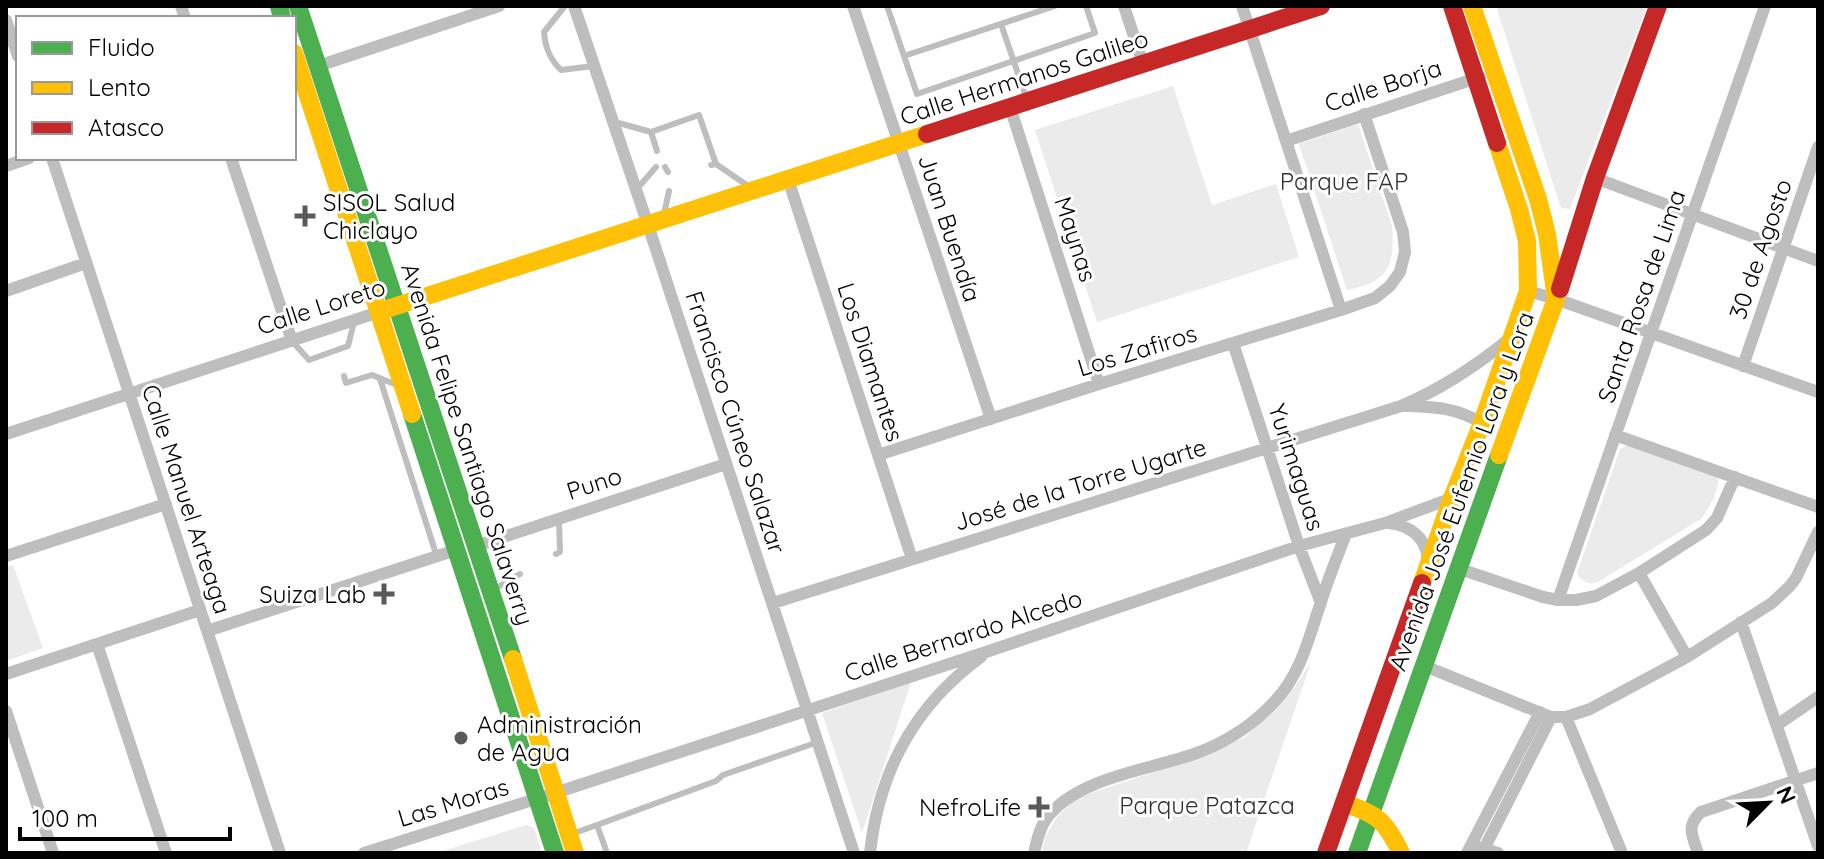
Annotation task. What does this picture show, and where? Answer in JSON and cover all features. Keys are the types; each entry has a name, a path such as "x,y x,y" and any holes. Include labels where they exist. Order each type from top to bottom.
{"main road":[{"name":"Avenida Felipe Santiago Salaverry","path":"298,6 388,309 404,387 456,550 546,796 569,835 575,853"},
{"name":"Calle Hermanos Galileo","path":"788,179 1321,6"},
{"name":"Avenida José Eufemio Lora y Lora","path":"1326,853 1528,291 1527,241 1519,209 1452,6"},
{"name":"Avenida José Eufemio Lora y Lora","path":"1357,853 1556,299 1547,234 1538,199 1472,6"},
{"path":"1556,299 1595,178 1658,6"},
{"name":"Avenida Felipe Santiago Salaverry","path":"296,58 492,591 546,796 555,853"},
{"name":"Calle Loreto","path":"388,309 788,179"},
{"path":"1344,803 1372,812 1380,818 1401,853"}],"street":[{"path":"318,66 499,6"},
{"name":"Francisco Cúneo Salazar","path":"574,6 636,190 655,223 726,464 854,853"},
{"name":"Juan Buendía","path":"853,6 991,419"},
{"path":"1124,6 1143,64"},
{"path":"1242,6 1341,310"},
{"name":"Santa Rosa de Lima","path":"1558,600 1765,6"},
{"path":"6,20 16,50"},
{"name":"Calle Borja","path":"1286,141 1495,72"},
{"name":"Maynas","path":"1019,104 1099,384"},
{"name":"Los Zafiros","path":"878,455 1375,298 1390,286 1400,272 1405,252 1403,232 1364,114"},
{"name":"30 de Agosto","path":"1743,366 1818,147"},
{"name":"Calle Manuel Arteaga","path":"53,160 280,853"},
{"path":"232,160 292,341"},
{"path":"1595,178 1818,261"},
{"name":"Los Diamantes","path":"788,179 912,559"},
{"path":"6,291 86,263"},
{"path":"1528,291 1818,392"},
{"name":"Calle Loreto","path":"6,434 388,309"},
{"name":"José de la Torre Ugarte","path":"773,603 1401,406 1447,384 1512,337"},
{"name":"Yurimaguas","path":"1233,343 1299,546 1321,603"},
{"name":"José de la Torre Ugarte","path":"1401,406 1452,409 1482,423"},
{"path":"1615,435 1818,507"},
{"name":"Puno","path":"476,546 726,464"},
{"path":"1457,568 1543,597 1576,600 1596,596 1639,573 1706,530 1717,518 1735,477"},
{"name":"Calle Bernardo Alcedo","path":"546,796 1299,546 1385,523 1452,498"},
{"path":"6,556 166,504"},
{"path":"1385,523 1397,524 1418,535 1428,555 1428,567"},
{"path":"1422,665 1546,715 1566,717 1590,709 1687,657 1772,603 1796,578 1818,532"},
{"path":"1034,853 1046,818 1062,802 1082,789 1196,753 1231,737 1256,720 1277,700 1307,649 1346,534"},
{"path":"207,631 456,550"},
{"path":"1639,573 1687,657"},
{"path":"6,674 200,610"},
{"path":"1741,622 1818,846"},
{"path":"97,644 166,853"},
{"path":"870,853 882,791 895,757 914,725 945,688 992,650"},
{"path":"1777,725 1818,697"},
{"path":"6,711 53,853"},
{"path":"1498,853 1476,850 1546,715"},
{"path":"1566,717 1622,853"},
{"path":"1698,853 1691,832 1693,820 1701,812 1818,773"},
{"name":"Las Moras","path":"364,853 546,796"}],"lane":[{"path":"565,6 544,32 551,60 561,70 594,66"},
{"path":"887,6 917,94 1095,33 1086,6"},
{"path":"904,56 1055,6"},
{"path":"1001,24 1014,61 1019,104"},
{"path":"613,122 651,132 699,115 713,164 754,190"},
{"path":"651,132 657,151"},
{"path":"636,190 656,167"},
{"path":"655,223 669,191"},
{"path":"292,341 309,360 336,354 348,346 355,320"},
{"path":"344,376 346,383 372,375 404,387"},
{"path":"380,379 437,557"},
{"path":"404,453 423,447"},
{"path":"427,525 446,518"},
{"path":"556,554 560,552 559,518"},
{"path":"492,591 520,574"},
{"path":"569,835 818,742"},
{"path":"597,825 607,853"}],"green space":[{"path":"1496,6 1647,6 1570,209 1561,208"},
{"path":"1173,86 1212,205 1276,184 1299,257 1097,322 1035,130"},
{"name":"Parque FAP","path":"1358,124 1392,226 1392,252 1390,262 1380,277 1347,290 1299,144"},
{"path":"1630,445 1714,474 1718,480 1717,489 1701,519 1596,583 1589,583 1579,578 1577,573 1620,449"},
{"path":"13,565 43,648 6,661 6,567"},
{"name":"Parque Patazca","path":"1311,662 1246,853 1042,853 1045,837 1058,815 1076,799 1196,758 1245,737 1294,688"},
{"path":"911,682 862,833 822,713"},
{"path":"526,825 534,828 542,853 436,853"}],"traffic: fast":[{"path":"279,6 282,16"},
{"path":"298,6 513,659"},
{"path":"412,414 555,853"},
{"path":"1357,853 1499,455"}],"traffic: slow":[{"path":"1472,6 1538,199 1547,234 1556,299 1499,455"},
{"path":"296,59 412,414"},
{"path":"384,310 927,134"},
{"path":"1422,583 1528,291 1527,241 1497,143"},
{"path":"513,659 575,853"},
{"path":"1344,803 1379,820 1401,853"}],"traffic: jam":[{"path":"927,134 1321,6"},
{"path":"1452,6 1497,143"},
{"path":"1560,289 1595,178 1658,6"},
{"path":"1326,853 1422,583"}],"place":[{"name":"SISOL Salud Chiclayo","path":"305,216"},
{"name":"Suiza Lab","path":"384,594"},
{"name":"Administración de Agua","path":"461,738"},
{"name":"NefroLife","path":"1039,807"}]}
